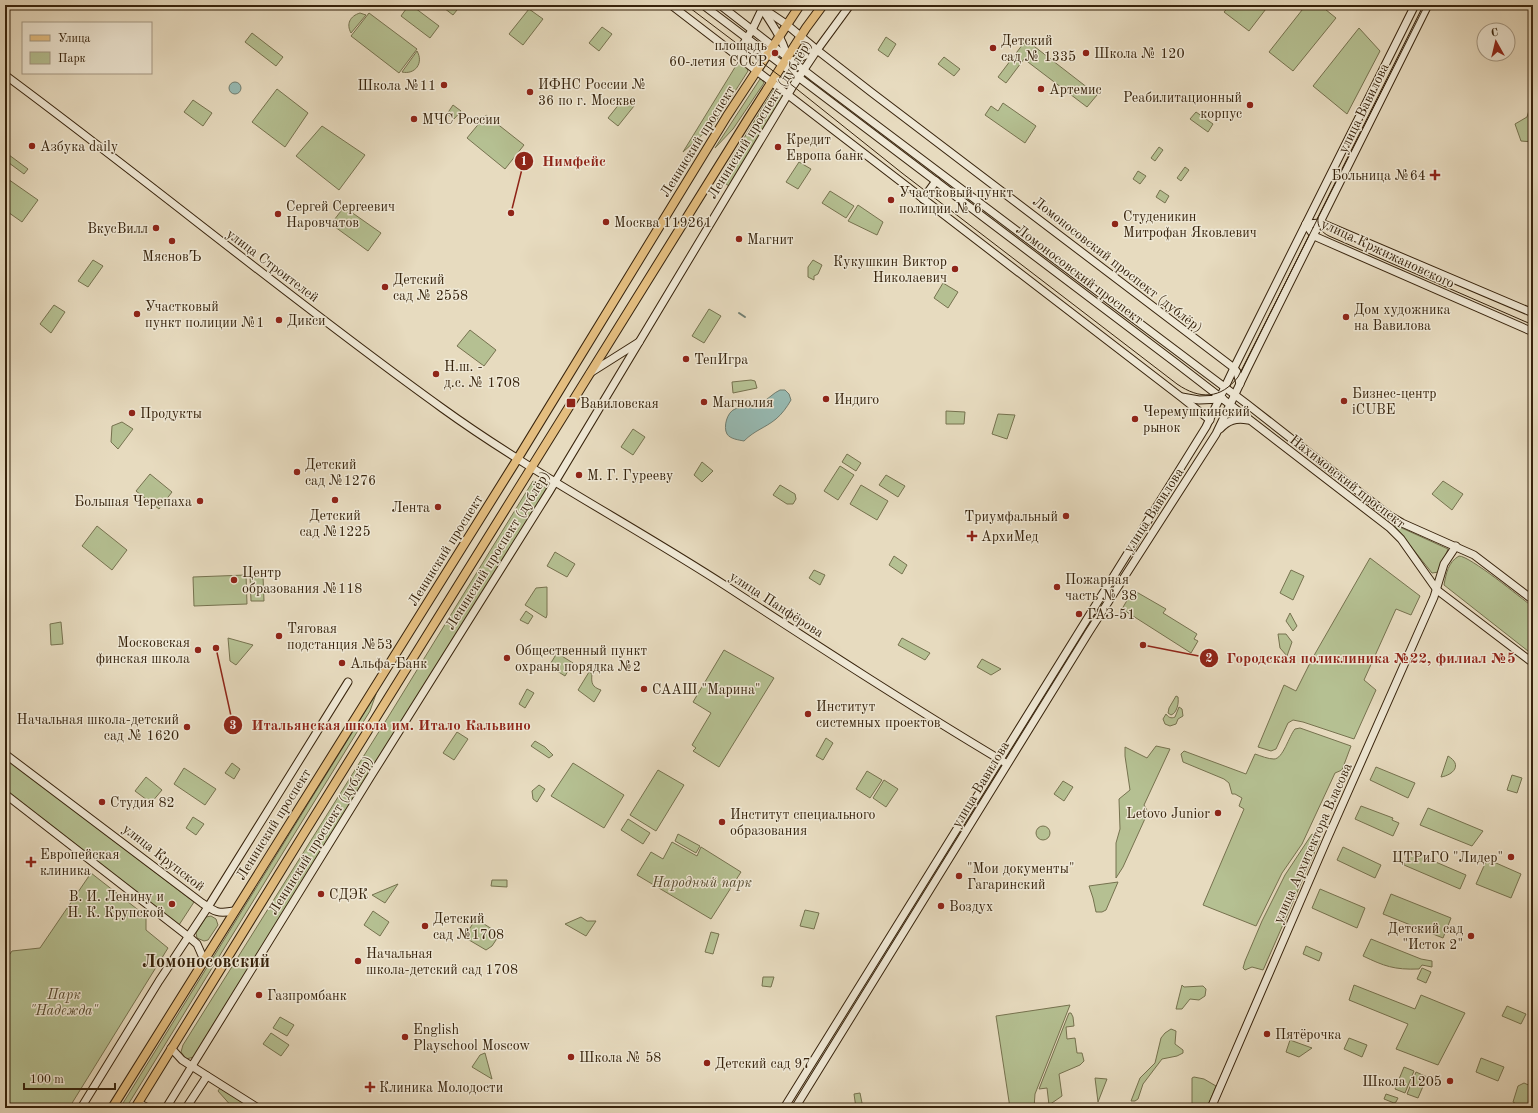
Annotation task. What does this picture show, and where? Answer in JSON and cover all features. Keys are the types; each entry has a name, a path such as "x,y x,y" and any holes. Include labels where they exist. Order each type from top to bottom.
{"main road":[{"name":"Ленинский проспект","path":"112,1108 518,458 756,71 764,51 772,46 800,5"},
{"path":"137,1106 171,1048 771,82 788,61 801,36 823,5"}],"street":[{"path":"671,5 1210,420"},
{"path":"703,5 764,51 788,61 804,70"},
{"path":"720,5 772,46 788,61 799,77"},
{"name":"Ленинский проспект (дублёр)","path":"166,1108 556,482 799,77 850,5"},
{"name":"улица Вавилова","path":"784,1108 1192,452 1221,399 1234,368 1415,5"},
{"name":"улица Вавилова","path":"795,1108 1089,632 1216,434 1428,5"},
{"path":"736,56 752,30 762,6"},
{"path":"762,6 786,24"},
{"path":"762,6 779,35 786,50 788,61"},
{"name":"Ломоносовский проспект (дублёр)","path":"786,24 817,50 1234,368"},
{"path":"788,61 817,50"},
{"path":"736,56 764,51"},
{"name":"Ломоносовский проспект","path":"804,70 1235,395"},
{"name":"улица Строителей","path":"5,75 97,143 198,224 442,408 532,467"},
{"name":"Ломоносовский проспект","path":"799,77 1230,405"},
{"path":"922,199 936,181"},
{"name":"улица Кржижановского","path":"1533,313 1321,223 1306,224 1314,236 1533,332"},
{"path":"590,373 640,341"},
{"path":"1234,368 1237,372 1241,393 1247,404"},
{"path":"1181,397 1199,400 1221,399 1235,395"},
{"name":"Нахимовский проспект","path":"1235,395 1390,516 1402,523 1474,555 1533,600"},
{"name":"Нахимовский проспект","path":"1230,405 1390,528 1401,539 1437,590 1533,663"},
{"path":"1216,434 1230,420 1249,420"},
{"path":"1192,452 1196,448 1201,449 1204,453 1203,456"},
{"name":"улица Панфёрова","path":"532,467 726,586 1008,764"},
{"name":"улица Архитектора Власова","path":"1211,1108 1437,590 1444,564 1456,546"},
{"path":"82,1108 348,682"},
{"name":"улица Крупской","path":"5,754 215,912 223,914 234,911"},
{"path":"5,794 189,937 197,944 204,960"},
{"path":"171,1048 182,1060 258,1108"},
{"path":"186,1108 206,1076"},
{"path":"137,1106 148,1108"}],"green space":[{"path":"409,5 439,26 430,38 401,16"},
{"path":"440,5 461,5 453,15"},
{"path":"1230,5 1269,5 1249,31 1224,12"},
{"path":"1306,5 1320,5 1336,18 1293,71 1269,52"},
{"path":"529,9 543,19 523,45 509,34"},
{"path":"360,13 366,15 351,33 349,24 351,18"},
{"path":"369,13 417,49 399,73 351,36"},
{"path":"602,27 612,34 599,51 589,43"},
{"path":"1359,28 1380,51 1347,114 1313,86"},
{"path":"252,33 283,57 276,66 245,42"},
{"path":"886,37 896,44 888,57 878,50"},
{"path":"1026,40 1097,95 1087,107 1024,59 1006,83 998,77"},
{"path":"417,51 419,55 419,64 417,67 411,72 402,72"},
{"path":"944,57 960,69 954,76 938,64"},
{"path":"741,63 747,68 748,71 714,124 683,152 737,64"},
{"path":"760,79 762,79 764,83 733,129 715,148"},
{"path":"277,89 308,113 285,147 252,122"},
{"path":"774,89 778,89 786,96 729,186 719,179"},
{"path":"1533,97 1533,142 1521,141 1515,124 1527,117"},
{"path":"624,98 634,106 618,126 608,118"},
{"path":"193,100 212,113 203,126 184,112"},
{"path":"1003,103 1036,126 1025,143 985,115 991,106 998,111"},
{"path":"453,105 461,111 454,119 447,114"},
{"path":"1196,112 1213,124 1208,132 1190,119"},
{"path":"486,115 524,145 505,169 467,138"},
{"path":"322,126 365,155 339,190 296,156"},
{"path":"1159,147 1163,150 1155,161 1151,158"},
{"path":"5,152 28,169 24,174 5,160"},
{"path":"799,162 811,169 798,189 786,182"},
{"path":"1185,167 1189,170 1181,181 1177,178"},
{"path":"1138,171 1146,176 1140,184 1133,179"},
{"path":"5,177 38,200 22,222 5,210"},
{"path":"1160,190 1169,196 1165,203 1156,197"},
{"path":"830,191 854,206 846,218 822,203"},
{"path":"858,205 883,222 877,235 848,221"},
{"path":"344,207 381,233 368,251 331,224"},
{"path":"93,260 103,266 88,287 78,281"},
{"path":"813,260 822,265 818,274 814,276 814,280 808,277 808,267"},
{"path":"943,283 958,292 948,308 934,298"},
{"path":"54,305 65,312 51,333 40,324"},
{"path":"709,309 721,316 704,343 692,336"},
{"path":"470,330 496,350 484,366 457,346"},
{"path":"755,381 757,388 733,393 732,382"},
{"path":"946,411 965,412 964,424 946,424"},
{"path":"998,414 1015,415 1007,439 992,434"},
{"path":"122,422 133,429 118,449 111,442 112,426"},
{"path":"633,429 645,437 633,455 621,447"},
{"path":"847,454 861,463 856,471 842,462"},
{"path":"702,462 713,471 702,482 694,475"},
{"path":"840,466 854,475 838,500 824,491"},
{"path":"150,474 172,492 159,509 136,491"},
{"path":"886,475 905,486 898,497 879,485"},
{"path":"533,481 548,489 194,1057 186,1059 181,1052 183,1045 390,714"},
{"path":"1443,481 1463,494 1452,510 1432,494"},
{"path":"780,485 795,494 796,499 793,504 787,504 773,495"},
{"path":"861,485 888,501 877,520 850,504"},
{"path":"1393,524 1448,549 1439,572 1432,573"},
{"path":"97,526 127,550 112,570 82,546"},
{"path":"555,552 575,564 567,577 547,566"},
{"path":"894,556 907,565 902,574 889,565"},
{"path":"1459,556 1474,563 1533,607 1533,655 1444,585 1450,565"},
{"path":"1370,558 1420,596 1411,615 1396,609 1364,680 1376,690 1354,739 1293,720 1288,723 1276,749 1271,751 1258,747 1284,685 1296,691 1312,659"},
{"path":"814,570 825,575 820,585 809,578"},
{"path":"1291,570 1304,576 1293,600 1280,593"},
{"path":"246,575 247,604 194,606 193,577"},
{"path":"250,576 263,576 264,601 251,601"},
{"path":"547,587 546,618 525,605 536,588"},
{"path":"1133,590 1166,609 1163,613 1197,634 1194,639 1198,641 1191,653 1122,609"},
{"path":"526,611 533,616 528,624 520,620"},
{"path":"1290,613 1297,626 1293,631 1286,621"},
{"path":"61,622 63,644 51,645 50,624"},
{"path":"1278,634 1286,634 1292,642 1287,656 1280,648"},
{"path":"228,638 253,645 236,665 230,661"},
{"path":"902,638 930,653 925,660 898,645"},
{"path":"724,650 774,678 719,767 693,751 696,748 692,745 711,713 693,702"},
{"path":"557,653 573,663 565,676 549,666"},
{"path":"982,659 1001,669 991,675 977,667"},
{"path":"589,672 592,674 593,684 596,688 601,690 594,702 578,690"},
{"path":"527,689 534,693 525,708 519,704"},
{"path":"376,694 370,711 126,1108 120,1108"},
{"path":"1176,696 1178,697 1177,708 1171,715 1168,713 1169,708"},
{"path":"1179,707 1182,709 1183,716 1178,719 1176,724 1170,726 1165,724 1163,719 1166,714 1172,718 1175,717"},
{"path":"1300,728 1351,746 1342,770 1335,773 1302,844 1282,873 1256,926 1203,905 1244,809 1239,806 1242,798 1232,794 1229,783 1224,779 1183,762 1181,754 1184,751 1246,774 1255,754 1274,759 1277,758 1283,751 1295,729"},
{"path":"457,732 468,739 454,760 443,753"},
{"path":"826,738 833,743 823,760 816,756"},
{"path":"535,741 545,747 553,755 549,758 531,746"},
{"path":"1156,746 1170,749 1144,805 1148,812 1123,867 1116,878 1116,843 1120,829 1119,799 1130,790 1125,747 1147,758"},
{"path":"1448,756 1455,763 1455,769 1449,774 1441,777"},
{"path":"5,758 194,902 179,925 5,791"},
{"path":"232,763 240,769 234,779 225,773"},
{"path":"573,763 624,795 604,828 551,796"},
{"path":"1376,767 1415,783 1408,798 1370,780"},
{"path":"184,768 216,789 205,805 174,784"},
{"path":"658,770 684,785 656,831 630,815"},
{"path":"867,771 882,780 870,798 856,789"},
{"path":"1512,775 1522,778 1517,793 1507,790"},
{"path":"146,777 162,790 151,803 135,791"},
{"path":"884,780 898,789 886,807 873,798"},
{"path":"1063,781 1073,787 1064,801 1054,794"},
{"path":"539,785 545,789 537,802 533,799 532,791"},
{"path":"1361,806 1393,818 1392,820 1399,823 1393,836 1355,819"},
{"path":"1428,808 1483,831 1472,846 1420,825"},
{"path":"193,817 204,824 196,835 186,828"},
{"path":"628,819 650,833 643,844 621,830"},
{"path":"1040,826 1046,826 1050,830 1050,836 1046,840 1040,840 1036,836 1036,830"},
{"path":"678,834 700,846 696,853 675,841"},
{"path":"1312,834 1320,840 1264,968 1263,970 1252,967 1245,970 1243,968 1245,961 1262,921 1285,875"},
{"name":"Народный парк","path":"672,842 697,856 701,847 741,872 711,919 637,875 651,852 663,859"},
{"path":"1343,847 1381,865 1375,878 1337,860"},
{"path":"1410,851 1466,875 1460,889 1404,865"},
{"path":"1487,859 1521,874 1511,898 1476,884"},
{"name":"Парк \"Надежда\"","path":"91,873 146,916 146,930 168,948 69,1108 5,1108 5,961 12,951 40,948"},
{"path":"492,880 507,880 507,887 491,886"},
{"path":"1118,882 1106,910 1096,912 1089,886"},
{"path":"398,884 385,903 372,895"},
{"path":"1320,889 1365,908 1357,928 1312,908"},
{"path":"1391,894 1451,918 1443,938 1383,914"},
{"path":"805,910 819,913 814,929 800,926"},
{"path":"373,911 389,922 380,936 364,925"},
{"path":"211,916 216,919 218,925 208,940 204,941 197,938 196,933 206,917"},
{"path":"581,917 587,921 596,921 586,936 565,924"},
{"path":"476,919 500,934 492,946 486,950 464,937"},
{"path":"711,932 719,934 713,954 705,952"},
{"path":"1371,939 1421,959 1432,961 1432,967 1422,965 1419,969 1396,968 1383,965 1363,956"},
{"path":"1306,946 1322,953 1319,961 1303,954"},
{"path":"1422,968 1431,972 1426,983 1417,979"},
{"path":"763,977 774,977 771,987 762,986"},
{"path":"1182,985 1184,987 1203,986 1206,989 1205,996 1199,1000 1190,999 1182,1009 1176,1009"},
{"path":"1354,985 1415,1009 1421,995 1465,1013 1438,1065 1396,1049 1408,1024 1349,1000"},
{"path":"1070,1005 1035,1094 1034,1108 1010,1108 996,1016"},
{"path":"1507,1006 1526,1014 1521,1024 1502,1016"},
{"path":"1069,1013 1071,1013 1073,1017 1074,1026 1066,1027 1067,1039 1075,1038 1077,1053 1082,1053 1084,1061 1080,1065 1059,1074 1062,1096 1049,1105 1047,1088 1039,1089"},
{"path":"280,1017 294,1025 287,1036 273,1028"},
{"path":"1171,1029 1176,1031 1175,1044 1183,1050 1183,1053 1177,1056 1162,1059 1143,1084 1138,1099 1131,1101 1140,1078 1155,1063 1161,1038"},
{"path":"271,1033 289,1045 281,1056 263,1044"},
{"path":"1349,1038 1367,1045 1362,1057 1344,1049"},
{"path":"1290,1040 1312,1048 1299,1057 1286,1052"},
{"path":"485,1053 492,1079 472,1067 480,1055"},
{"path":"1481,1058 1504,1067 1498,1081 1476,1072"},
{"path":"1404,1067 1414,1071 1405,1093 1395,1089"},
{"path":"1416,1072 1427,1077 1418,1098 1407,1094"},
{"path":"1095,1078 1107,1079 1098,1102"},
{"path":"1192,1078 1204,1079 1216,1086 1207,1108 1189,1108 1192,1103"},
{"path":"1524,1083 1533,1087 1533,1108 1523,1108 1513,1102 1518,1086"},
{"path":"220,1088 253,1108 233,1108 218,1091"},
{"path":"860,1093 863,1108 856,1108 854,1094"},
{"path":"1386,1094 1398,1098 1396,1102 1394,1103 1384,1099"}],"water":[{"path":"233,82 237,82 241,88 237,94 233,94 229,90 229,86"},
{"path":"780,390 785,390 789,394 791,400 776,419 752,434 744,441 728,436 725,428 728,416 732,411 762,402"}],"waterway":[{"path":"739,313 745,317"}],"tram line":[{"path":"686,5 793,86 902,173 1177,384 1194,393 1202,395 1210,395 1225,390 1238,377 1425,5"},
{"path":"1318,218 1320,228 1329,236 1533,325"}],"place":[{"name":"Детский сад № 1335","path":"993,48"},
{"name":"площадь 60-летия СССР","path":"775,53"},
{"name":"Школа № 120","path":"1086,53"},
{"name":"Школа №11","path":"444,85"},
{"name":"Артемис","path":"1041,89"},
{"name":"ИФНС России № 36 по г. Москве","path":"530,92"},
{"name":"Реабилитационный корпус","path":"1250,105"},
{"name":"МЧС России","path":"414,119"},
{"name":"Азбука daily","path":"32,146"},
{"name":"Кредит Европа банк","path":"778,147"},
{"name":"Больница №64","path":"1435,175"},
{"name":"Участковый пункт полиции № 6","path":"891,200"},
{"name":"Нимфейс","path":"511,213"},
{"name":"Сергей Сергеевич Наровчатов","path":"278,214"},
{"name":"Москва 119261","path":"606,222"},
{"name":"Студеникин Митрофан Яковлевич","path":"1115,224"},
{"name":"ВкусВилл","path":"156,228"},
{"name":"Магнит","path":"739,239"},
{"name":"МясновЪ","path":"172,241"},
{"name":"Кукушкин Виктор Николаевич","path":"955,269"},
{"name":"Детский сад № 2558","path":"385,287"},
{"name":"Участковый пункт полиции №1","path":"137,314"},
{"name":"Дом художника на Вавилова","path":"1346,317"},
{"name":"Дикси","path":"279,320"},
{"name":"ТепИгра","path":"686,359"},
{"name":"Н.ш. - д.с. № 1708","path":"436,374"},
{"name":"Индиго","path":"826,399"},
{"name":"Бизнес-центр iCUBE","path":"1344,401"},
{"name":"Магнолия","path":"704,402"},
{"name":"Вавиловская","path":"571,403"},
{"name":"Продукты","path":"132,413"},
{"name":"Черемушкинский рынок","path":"1135,419"},
{"name":"Детский сад №1276","path":"297,472"},
{"name":"М. Г. Гурееву","path":"579,475"},
{"name":"Детский сад №1225","path":"335,500"},
{"name":"Большая Черепаха","path":"200,501"},
{"name":"Лента","path":"438,507"},
{"name":"Триумфальный","path":"1066,516"},
{"name":"АрхиМед","path":"972,536"},
{"name":"Центр образования №118","path":"234,580"},
{"name":"Пожарная часть № 38","path":"1057,587"},
{"name":"ГАЗ-51","path":"1079,614"},
{"name":"Тяговая подстанция №53","path":"279,636"},
{"name":"Городская поликлиника №22, филиал №5","path":"1143,645"},
{"name":"Итальянская школа им. Итало Кальвино","path":"216,648"},
{"name":"Московская финская школа","path":"198,650"},
{"name":"Общественный пункт охраны порядка №2","path":"507,658"},
{"name":"Альфа-Банк","path":"342,663"},
{"name":"СААШ \"Марина\"","path":"644,689"},
{"name":"Институт системных проектов","path":"808,714"},
{"name":"Начальная школа-детский сад № 1620","path":"187,727"},
{"name":"Студия 82","path":"102,802"},
{"name":"Letovo Junior","path":"1218,813"},
{"name":"Институт специального образования","path":"722,822"},
{"name":"ЦТРиГО \"Лидер\"","path":"1511,857"},
{"name":"Европейская клиника","path":"31,862"},
{"name":"\"Мои документы\" Гагаринский","path":"959,876"},
{"name":"СДЭК","path":"321,894"},
{"name":"В. И. Ленину и Н. К. Крупской","path":"172,904"},
{"name":"Воздух","path":"941,906"},
{"name":"Детский сад №1708","path":"425,926"},
{"name":"Детский сад \"Исток 2\"","path":"1471,936"},
{"name":"Начальная школа-детский сад 1708","path":"358,961"},
{"name":"Газпромбанк","path":"259,995"},
{"name":"Пятёрочка","path":"1267,1034"},
{"name":"English Playschool Moscow","path":"405,1037"},
{"name":"Школа № 58","path":"571,1057"},
{"name":"Детский сад 97","path":"707,1063"},
{"name":"Школа 1205","path":"1450,1081"},
{"name":"Клиника Молодости","path":"370,1087"}],"district":[{"name":"Ломоносовский","path":"206,961"}]}
